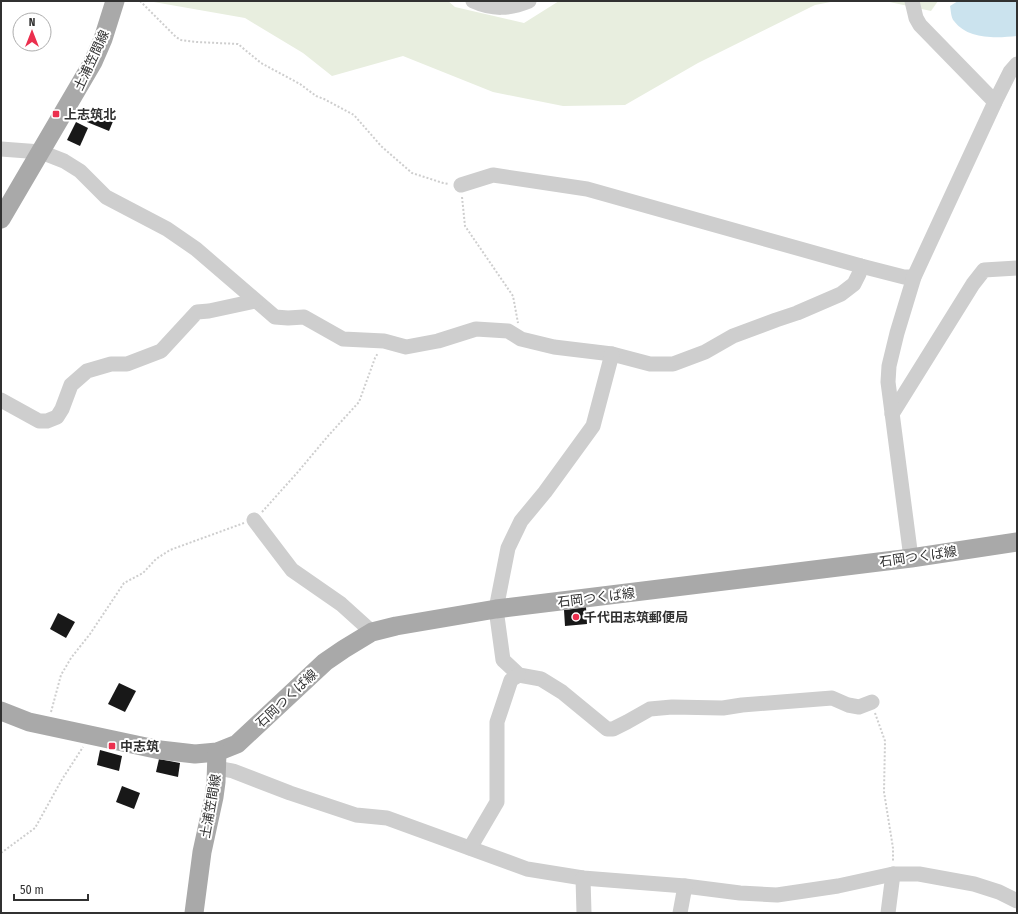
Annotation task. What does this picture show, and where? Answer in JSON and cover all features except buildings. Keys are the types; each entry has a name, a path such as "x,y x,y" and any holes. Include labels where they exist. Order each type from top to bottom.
{"main road":[{"name":"土浦笠間線","path":"1,219 93,62 103,39 115,1"},
{"name":"石岡つくば線","path":"217,760 237,744 325,662 372,632 396,626 496,609 911,558 1017,542"},
{"name":"土浦笠間線","path":"5,715 46,726 179,753 195,754 217,760 214,797 202,852 194,913"}],"street":[{"path":"473,1 484,6 502,8 516,7 529,1"},
{"path":"912,1 916,18 920,25 995,102"},
{"path":"911,558 888,382 889,366 897,333 914,277 995,102 1010,72 1017,64"},
{"path":"1,149 41,152 64,161 80,171 106,197 173,233 196,249 275,317 304,317 343,339 384,341 406,347 438,341 476,328 508,331 520,339 554,347 612,354 650,364 673,364 705,352 733,336 797,313 841,294 854,284 861,266"},
{"path":"461,185 494,175 587,189 861,266 904,277 914,277"},
{"path":"892,414 973,284 984,270 1017,268"},
{"path":"1,400 38,421 47,421 57,417 62,409 71,385 87,370 111,364 127,364 161,351 197,312 209,311 255,301"},
{"path":"612,354 593,426 545,492 521,521 508,548 496,609 503,660 519,674 541,679 562,692 607,729 613,729 650,708 672,706 723,708 742,705 832,698 848,705 859,706 872,702"},
{"path":"254,520 292,570 341,604 372,632"},
{"path":"470,848 497,802 497,722 511,680 519,674"},
{"path":"217,760 233,771 290,793 356,815 387,818 527,870 583,878 685,886 740,893 777,895 832,888 893,874 919,874 974,884 999,892 1017,901"},
{"path":"888,913 893,874"},
{"path":"583,878 584,913"},
{"path":"680,913 685,886"}],"path":[{"path":"140,1 176,37 181,40 238,44 261,63 300,84 316,96 354,115 381,146 412,173 443,183 461,185 465,226 513,296 520,339"},
{"path":"46,726 60,675 90,634 124,583 143,573 156,559 170,550 254,520 359,402 375,358 384,341"},
{"path":"872,702 885,740 884,792 893,848 893,874"},
{"path":"1,853 35,828 89,735"}],"green space":[{"path":"148,1 448,1 455,7 524,23 559,1 836,1 815,5 698,63 625,105 563,106 493,92 403,56 332,76 303,53 245,18"},
{"path":"885,1 938,1 931,11"}],"water":[{"path":"958,1 1017,1 1017,36 992,37 975,35 967,32 953,20 950,6"}],"place":[{"name":"上志筑北","path":"56,114"},
{"name":"千代田志筑郵便局","path":"576,617"},
{"name":"中志筑","path":"112,746"}]}
